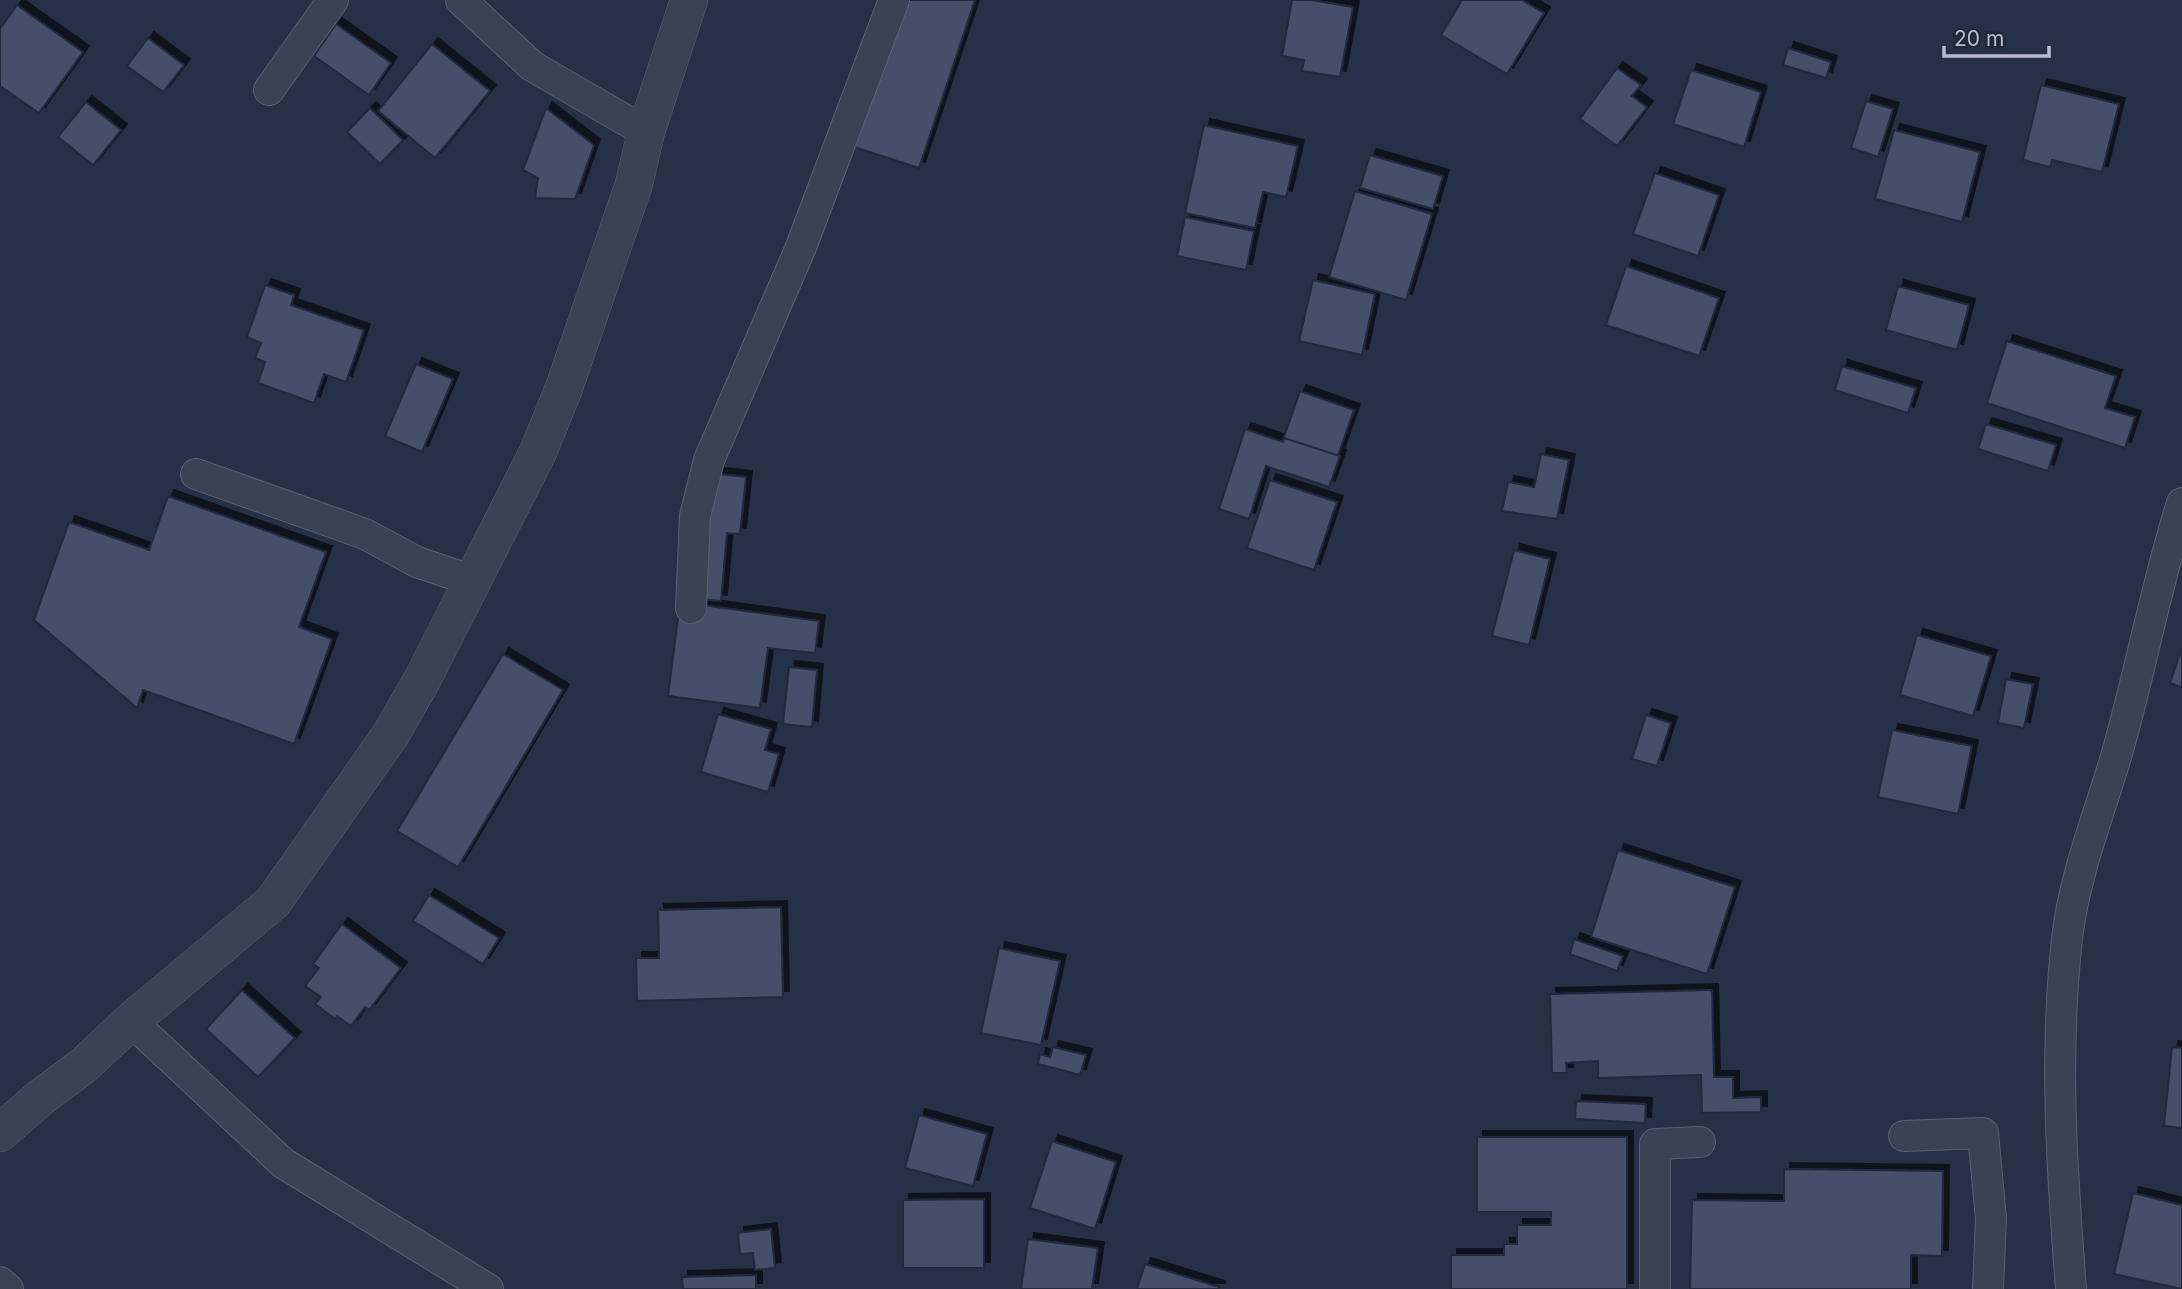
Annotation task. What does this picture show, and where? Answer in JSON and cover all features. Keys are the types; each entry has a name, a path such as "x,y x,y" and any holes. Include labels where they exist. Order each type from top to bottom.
{"street":[{"path":"269,90 333,0"},
{"path":"461,0 532,66 646,132"},
{"path":"0,1133 40,1098 83,1066 131,1021 273,902 391,734 538,452 564,387 634,184 646,132 689,0"},
{"path":"691,608 695,516 709,460 801,247 894,0"},
{"path":"196,474 365,534 416,562 473,581"},
{"path":"2071,1289 2061,1157 2061,1004 2067,937 2077,880 2115,760 2182,503"},
{"path":"131,1021 283,1164 488,1289"},
{"path":"1904,1136 1983,1133 1991,1219 1988,1289"},
{"path":"1655,1289 1655,1144 1700,1142"},
{"path":"0,1282 8,1289"}],"building":[{"path":"903,0 975,0 919,168 854,147"},
{"path":"1292,0 1311,0 1353,7 1340,77 1302,71 1304,60 1282,56"},
{"path":"1462,0 1522,0 1544,13 1507,74 1441,35"},
{"path":"17,5 83,52 39,113 0,86 0,29"},
{"path":"336,24 391,63 369,95 314,56"},
{"path":"148,38 184,65 163,92 127,66"},
{"path":"432,44 490,91 435,158 378,111"},
{"path":"1788,48 1831,62 1826,78 1783,65"},
{"path":"1617,68 1641,85 1632,96 1647,107 1617,146 1580,119"},
{"path":"1691,70 1761,92 1744,147 1673,124"},
{"path":"2041,85 2119,104 2102,172 2052,160 2050,167 2023,160"},
{"path":"1866,101 1893,109 1878,157 1851,148"},
{"path":"86,102 121,130 93,165 58,137"},
{"path":"370,108 403,140 380,164 347,132"},
{"path":"546,108 594,145 575,199 535,198 538,178 523,170"},
{"path":"1204,125 1298,146 1286,197 1263,192 1255,228 1185,213"},
{"path":"1894,130 1980,152 1962,222 1875,199"},
{"path":"1370,155 1443,176 1433,209 1360,188"},
{"path":"1655,173 1719,195 1698,256 1633,234"},
{"path":"1355,191 1432,214 1406,300 1329,277"},
{"path":"1185,217 1254,231 1246,270 1177,256"},
{"path":"1626,266 1719,298 1699,356 1606,325"},
{"path":"1313,280 1375,294 1362,355 1299,341"},
{"path":"265,285 294,295 291,305 364,330 346,382 324,374 314,403 258,383 265,362 255,358 261,343 247,337"},
{"path":"1898,286 1969,305 1957,350 1886,330"},
{"path":"2007,341 2116,376 2105,408 2135,417 2125,448 1987,403"},
{"path":"416,364 453,379 422,452 385,436"},
{"path":"1842,366 1916,388 1908,413 1835,390"},
{"path":"1300,391 1354,410 1336,461 1282,443"},
{"path":"1986,424 2056,445 2048,471 1978,449"},
{"path":"1245,429 1283,442 1284,438 1340,456 1329,487 1266,466 1249,519 1219,509"},
{"path":"1541,454 1569,460 1557,519 1502,511 1508,482 1534,487"},
{"path":"689,471 746,477 740,534 727,533 721,601 678,597"},
{"path":"1270,480 1337,502 1314,570 1247,548"},
{"path":"168,496 326,552 299,627 332,639 294,744 143,690 137,708 34,620 69,522 149,550"},
{"path":"1514,550 1550,559 1529,645 1492,636"},
{"path":"680,602 819,621 815,653 768,648 760,708 668,696"},
{"path":"1917,635 1991,656 1973,716 1900,695"},
{"path":"2182,648 2182,687 2170,683"},
{"path":"503,654 563,690 458,867 397,831"},
{"path":"789,667 817,670 812,727 783,724"},
{"path":"2006,679 2033,684 2024,728 1998,723"},
{"path":"718,714 771,729 765,750 779,754 768,792 701,772"},
{"path":"1646,715 1671,723 1657,766 1632,759"},
{"path":"1892,730 1972,746 1958,814 1878,797"},
{"path":"1618,850 1735,887 1707,974 1591,937"},
{"path":"429,895 499,938 483,964 413,921"},
{"path":"781,907 783,997 637,1001 636,958 659,958 658,910"},
{"path":"342,924 401,968 369,1010 365,1007 351,1026 337,1016 335,1019 315,1004 321,997 305,986 319,968 313,964"},
{"path":"1574,939 1623,956 1617,971 1570,954"},
{"path":"999,948 1060,961 1041,1045 981,1033"},
{"path":"242,990 295,1038 258,1077 206,1029"},
{"path":"1712,990 1714,1077 1733,1077 1733,1098 1761,1097 1761,1112 1702,1113 1701,1075 1598,1078 1598,1061 1566,1063 1567,1073 1552,1073 1550,994"},
{"path":"1053,1047 1086,1055 1080,1075 1038,1064 1040,1054 1050,1057"},
{"path":"2172,1047 2182,1048 2182,1128 2164,1126"},
{"path":"1576,1101 1646,1104 1645,1123 1575,1119"},
{"path":"919,1115 987,1134 973,1186 905,1168"},
{"path":"1477,1137 1627,1137 1627,1289 1451,1289 1451,1255 1504,1255 1504,1244 1517,1244 1517,1225 1551,1225 1551,1212 1477,1212"},
{"path":"1052,1141 1116,1162 1095,1229 1030,1208"},
{"path":"1784,1169 1943,1171 1942,1256 1911,1255 1911,1289 1690,1289 1692,1200 1784,1201"},
{"path":"2133,1193 2182,1205 2182,1289 2114,1274"},
{"path":"984,1199 984,1268 903,1268 903,1200"},
{"path":"771,1229 775,1268 755,1270 753,1253 740,1254 738,1233"},
{"path":"1028,1239 1098,1248 1092,1289 1021,1289"},
{"path":"1145,1264 1219,1287 1219,1289 1137,1289"},
{"path":"756,1275 756,1289 683,1289 682,1277"}]}
